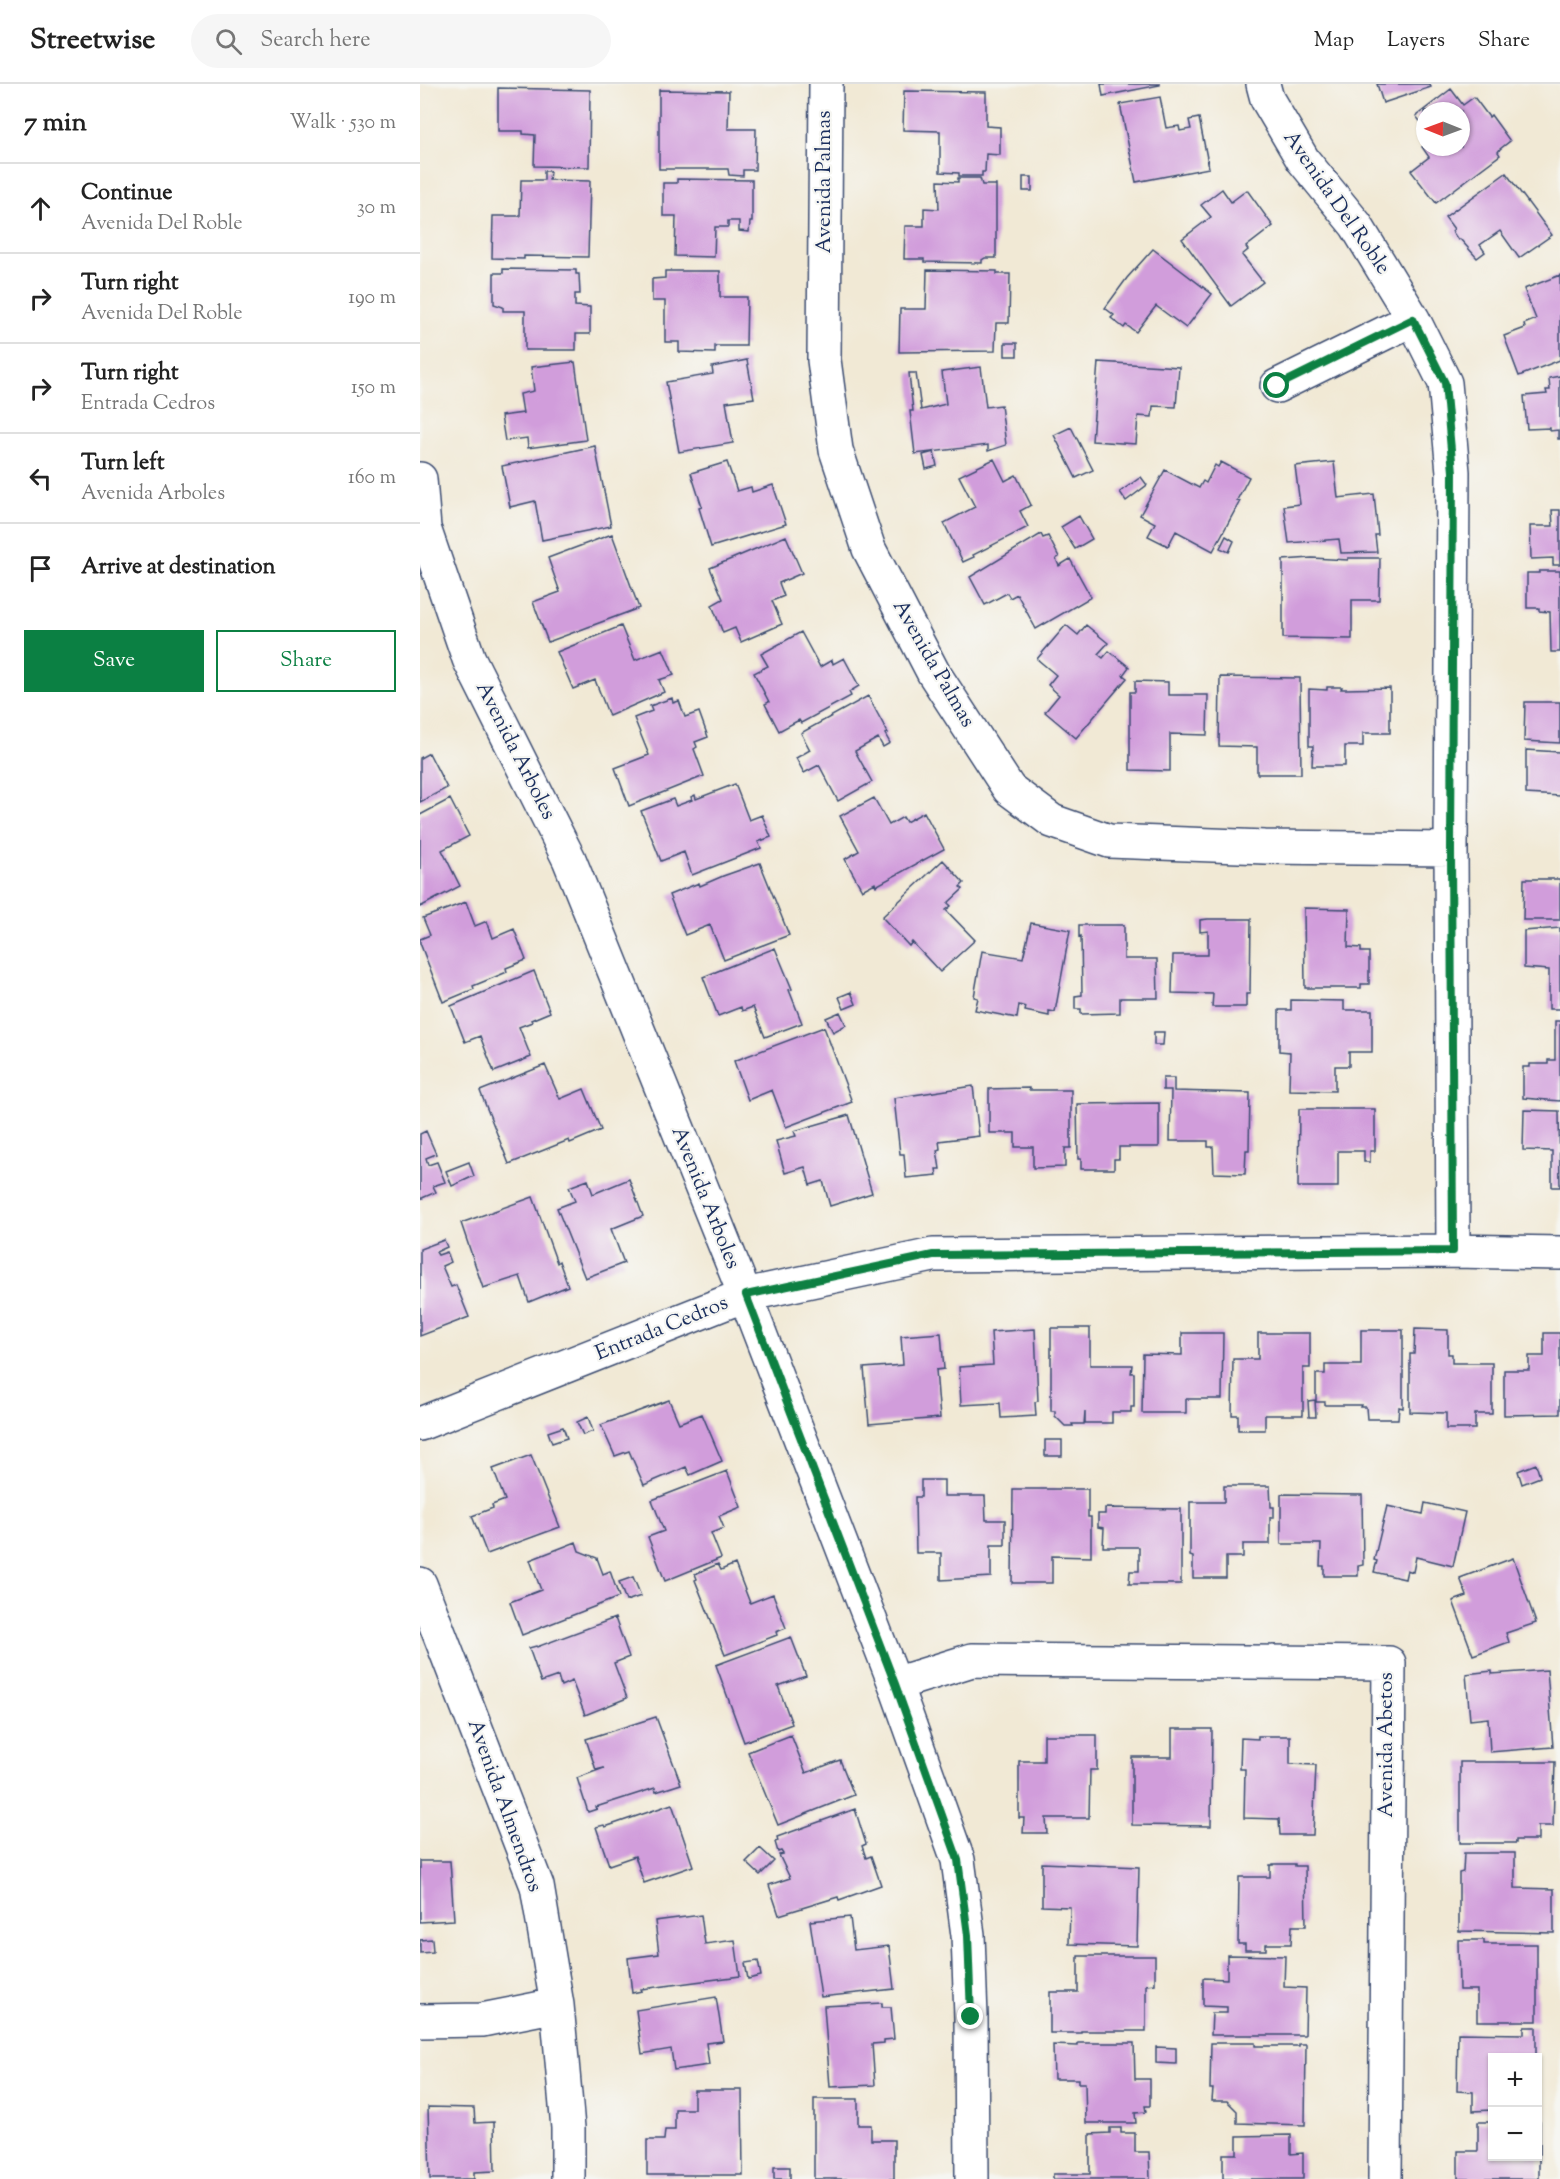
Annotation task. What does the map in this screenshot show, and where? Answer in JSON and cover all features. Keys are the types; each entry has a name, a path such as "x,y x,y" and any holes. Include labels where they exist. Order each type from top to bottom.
{"street":[{"name":"Avenida Palmas","path":"826,84 824,360 836,450 875,559 933,672 1009,789 1052,821 1109,841 1265,847 1451,849"},
{"name":"Avenida Del Roble","path":"1263,84 1267,99 1303,160 1356,225 1413,319 1445,383 1453,472 1451,849 1453,1251"},
{"path":"1277,386 1413,319"},
{"name":"Avenida Arboles","path":"420,479 424,528 469,659 569,858 746,1295 895,1684 958,1860 968,1935 972,2179"},
{"name":"Entrada Cedros","path":"420,1424 746,1295 933,1255 1453,1251 1560,1253"},
{"name":"Avenida Almendros","path":"420,1584 537,1886 557,2005 568,2127 568,2179"},
{"name":"Avenida Abetos","path":"895,1684 972,1660 1389,1663 1384,2179"},
{"path":"420,2021 482,2020 557,2005"}],"building":[{"path":"1101,84 1160,84 1160,85 1103,96"},
{"path":"1377,84 1430,84 1431,87 1383,103"},
{"path":"498,88 590,90 589,167 534,166 535,135 523,134 523,131 498,131"},
{"path":"1451,89 1461,102 1434,102"},
{"path":"659,90 729,91 728,129 756,129 755,170 743,170 743,176 729,175 728,169 659,169"},
{"path":"904,91 986,92 986,126 1000,127 1000,155 986,154 985,172 982,172 982,176 959,176 959,173 940,172 940,131 903,130"},
{"path":"1160,97 1166,128 1179,126 1180,131 1191,129 1189,120 1199,118 1209,168 1136,182 1120,104"},
{"path":"1474,97 1510,141 1500,149 1498,152 1500,155 1436,203 1411,171 1429,157 1470,156 1470,102 1467,102"},
{"path":"544,171 550,171 549,180 590,181 588,257 492,258 493,216 520,216 521,180 544,180"},
{"path":"1506,173 1552,235 1519,258 1500,231 1480,245 1485,252 1477,258 1460,239 1458,240 1452,231 1454,229 1445,217"},
{"path":"1023,177 1032,177 1032,191 1023,191"},
{"path":"958,178 980,178 982,185 996,185 996,258 985,258 982,263 924,262 924,259 904,259 905,226 924,226 924,208 939,209 938,181 958,182"},
{"path":"677,179 752,180 752,222 750,222 749,232 739,231 739,221 728,221 728,227 715,227 714,257 675,256 676,216 663,216 663,183 677,183"},
{"path":"1222,189 1231,202 1247,190 1273,226 1246,247 1248,250 1242,255 1263,282 1231,306 1182,239 1211,217 1201,205"},
{"path":"1153,249 1212,294 1186,328 1156,306 1136,332 1126,325 1124,328 1111,318 1114,315 1105,308 1127,278"},
{"path":"503,269 576,270 576,274 579,274 580,294 575,294 575,306 590,307 590,334 576,334 576,350 525,350 525,311 503,311 503,307 494,304 494,273 503,273"},
{"path":"927,270 997,271 997,274 1010,274 1009,323 996,323 995,351 899,352 900,309 926,309"},
{"path":"665,271 720,271 720,297 747,297 746,346 715,346 715,353 679,352 679,342 665,342 665,301 652,301 652,279 665,278"},
{"path":"1560,275 1560,360 1519,376 1504,336 1525,328 1524,324 1536,319 1524,289"},
{"path":"1005,343 1017,343 1017,356 1005,356"},
{"path":"747,360 754,398 726,402 733,443 679,452 666,382 713,374 712,367"},
{"path":"575,362 586,440 528,448 527,438 505,441 501,416 523,413 520,394 534,391 531,367"},
{"path":"1098,362 1179,367 1176,407 1153,406 1152,417 1138,416 1136,444 1092,441"},
{"path":"981,367 986,407 1001,405 1006,445 988,451 988,445 915,454 910,411 913,411 909,373 916,373 921,410 946,404 942,372"},
{"path":"1560,376 1560,439 1558,439 1558,430 1527,429 1524,396 1547,394 1546,390 1550,390 1549,378"},
{"path":"1071,427 1093,470 1076,478 1054,435"},
{"path":"595,446 611,526 542,540 535,501 510,507 502,466"},
{"path":"934,452 937,466 926,469 923,455"},
{"path":"994,459 1005,481 1016,475 1031,505 1020,511 1028,527 963,562 944,523 975,507 959,476"},
{"path":"727,462 737,491 751,487 752,492 773,485 786,524 711,547 691,473"},
{"path":"1221,462 1249,477 1237,500 1240,501 1213,551 1176,531 1168,546 1148,536 1155,523 1140,515 1165,470 1199,488 1203,481 1206,483 1215,465 1218,467"},
{"path":"1334,462 1338,498 1374,494 1378,535 1375,535 1377,552 1341,553 1339,539 1289,543 1284,506 1300,504 1295,466"},
{"path":"1141,477 1147,485 1126,501 1120,492"},
{"path":"1552,510 1560,510 1560,565 1553,565 1553,558 1531,559 1530,526 1553,526"},
{"path":"1079,516 1092,539 1075,549 1061,527"},
{"path":"612,534 639,608 548,642 533,602 560,592 548,558"},
{"path":"1041,534 1043,538 1048,536 1059,557 1056,559 1059,566 1070,559 1091,597 1036,629 1017,594 1010,598 1007,593 985,605 970,577"},
{"path":"786,536 802,573 779,583 784,596 772,601 782,624 741,642 735,628 723,633 712,605 723,599 710,568"},
{"path":"1226,536 1234,541 1229,552 1220,548"},
{"path":"1312,558 1348,560 1348,558 1380,558 1379,600 1352,600 1352,639 1283,638 1283,560"},
{"path":"1539,571 1560,571 1560,652 1551,652 1550,612 1539,611 1539,608 1527,608 1527,573 1539,573"},
{"path":"1066,625 1078,635 1086,625 1108,643 1098,654 1103,658 1109,651 1129,667 1123,675 1127,678 1076,738 1045,712 1059,695 1048,685 1056,675 1037,659"},
{"path":"621,626 635,660 663,649 674,675 659,680 664,692 609,716 595,680 573,689 557,652"},
{"path":"801,632 820,667 832,660 833,664 844,658 859,686 849,692 851,696 801,723 799,720 779,731 765,704 769,702 754,673 768,666 761,654"},
{"path":"1220,677 1300,678 1301,774 1257,774 1257,747 1219,746"},
{"path":"1135,681 1168,682 1168,695 1208,695 1207,735 1170,734 1170,771 1130,770 1130,692 1135,692"},
{"path":"1327,687 1390,688 1390,733 1363,733 1363,746 1345,746 1345,766 1312,766 1313,746 1309,746 1309,689 1327,690"},
{"path":"868,696 888,733 885,734 890,743 883,747 878,738 855,751 872,782 838,801 819,765 804,773 796,758 810,750 801,733"},
{"path":"672,698 673,703 679,701 685,717 699,712 708,737 695,742 697,747 694,749 704,776 629,806 615,768 649,755 634,718 652,711 650,706"},
{"path":"1525,702 1560,702 1560,743 1524,741"},
{"path":"1526,750 1560,752 1560,796 1526,794"},
{"path":"429,753 447,788 420,802 420,758"},
{"path":"735,784 749,820 762,815 771,837 758,842 761,848 692,875 684,852 661,861 641,811 673,799 676,806 692,800 691,797 695,795 696,799"},
{"path":"874,798 889,825 903,817 906,822 924,812 944,849 876,886 875,883 862,890 845,859 859,851 840,816"},
{"path":"450,799 469,836 442,850 460,886 420,907 420,815"},
{"path":"943,860 964,883 960,887 963,889 948,903 951,906 946,910 975,940 940,972 912,942 909,946 882,917"},
{"path":"760,863 789,935 724,960 710,925 685,935 669,895"},
{"path":"1524,879 1560,879 1560,920 1523,920"},
{"path":"466,902 475,926 487,921 493,938 514,929 526,960 506,968 507,972 473,986 474,989 443,1002 420,943 420,939 430,935 423,918"},
{"path":"1304,908 1349,909 1348,947 1361,948 1361,952 1369,952 1369,984 1361,984 1361,988 1305,988"},
{"path":"1251,919 1250,994 1246,994 1246,1007 1212,1007 1213,994 1172,993 1173,955 1208,955 1208,931 1200,932 1200,920"},
{"path":"1031,923 1070,930 1055,1012 1049,1011 1049,1016 1025,1011 1026,1007 1019,1005 1017,1018 975,1010 978,998 974,997 982,951 1023,958"},
{"path":"1079,925 1124,925 1124,959 1157,959 1158,998 1120,998 1120,1013 1081,1014 1081,1009 1075,1009 1075,996 1082,995"},
{"path":"1560,928 1560,1009 1549,1009 1549,970 1524,968 1524,931"},
{"path":"775,948 792,989 789,990 802,1023 765,1037 753,1007 742,1011 741,1007 718,1016 703,977"},
{"path":"534,971 550,1012 519,1027 531,1057 494,1072 480,1036 465,1042 451,1006"},
{"path":"851,992 856,1004 844,1009 839,997"},
{"path":"1291,1000 1344,1001 1344,1010 1372,1010 1372,1052 1349,1052 1349,1066 1335,1066 1335,1091 1289,1090 1290,1052 1279,1051 1279,1010 1291,1010"},
{"path":"840,1012 846,1025 833,1032 826,1018"},
{"path":"1555,1021 1560,1021 1560,1101 1523,1098 1523,1067 1530,1067 1530,1064 1548,1064 1548,1060 1555,1060"},
{"path":"824,1027 852,1102 786,1127 772,1090 748,1100 734,1061"},
{"path":"1154,1032 1164,1032 1163,1045 1154,1045"},
{"path":"545,1065 560,1099 584,1089 601,1130 509,1164 480,1091"},
{"path":"1163,1078 1174,1078 1174,1091 1250,1093 1249,1150 1246,1150 1245,1174 1214,1173 1213,1147 1208,1147 1208,1141 1170,1141 1171,1090 1163,1090"},
{"path":"973,1086 979,1136 939,1141 940,1149 937,1150 940,1169 936,1169 937,1175 906,1178 904,1154 900,1154 894,1098"},
{"path":"1029,1088 1029,1090 1071,1090 1071,1148 1065,1148 1065,1167 1033,1168 1033,1147 1015,1147 1015,1133 989,1133 989,1089"},
{"path":"1159,1103 1159,1147 1119,1147 1119,1159 1114,1159 1114,1169 1081,1169 1081,1159 1078,1159 1077,1104"},
{"path":"1299,1109 1375,1109 1375,1151 1370,1151 1370,1162 1364,1162 1364,1151 1338,1151 1338,1187 1298,1187"},
{"path":"1524,1110 1559,1111 1560,1187 1552,1187 1552,1151 1523,1150"},
{"path":"849,1115 872,1193 830,1206 823,1181 810,1185 805,1167 785,1173 776,1141 796,1136 794,1131"},
{"path":"426,1131 436,1154 426,1158 428,1165 437,1162 445,1182 433,1186 436,1192 420,1199 420,1134"},
{"path":"469,1162 474,1176 452,1186 446,1171"},
{"path":"629,1179 643,1216 611,1229 624,1263 585,1278 557,1208 575,1201 569,1187 588,1180 593,1194"},
{"path":"533,1197 557,1263 559,1261 568,1286 529,1302 520,1276 483,1288 461,1223"},
{"path":"444,1240 447,1247 436,1252 438,1255 447,1252 451,1262 442,1266 451,1287 456,1285 469,1317 420,1336 420,1249"},
{"path":"1051,1328 1090,1328 1090,1365 1132,1365 1134,1407 1131,1407 1131,1412 1112,1412 1112,1423 1085,1423 1085,1411 1084,1424 1072,1424 1073,1426 1065,1426 1055,1416 1055,1411 1051,1411"},
{"path":"1035,1329 1038,1401 1035,1402 1036,1416 1001,1418 1000,1403 961,1405 959,1367 993,1365 991,1332"},
{"path":"1415,1329 1448,1330 1448,1354 1452,1354 1452,1363 1492,1363 1492,1414 1475,1414 1475,1429 1446,1429 1446,1413 1410,1412 1410,1354 1414,1354"},
{"path":"1361,1330 1403,1330 1403,1408 1399,1407 1398,1419 1367,1419 1366,1407 1360,1407 1361,1405 1325,1405 1325,1402 1316,1402 1316,1374 1325,1374 1325,1365 1361,1365"},
{"path":"941,1333 944,1369 936,1370 940,1418 869,1424 864,1368 903,1365 901,1336"},
{"path":"1182,1333 1223,1333 1222,1399 1186,1399 1186,1413 1142,1413 1143,1354 1182,1355"},
{"path":"1258,1333 1310,1333 1310,1368 1303,1368 1303,1415 1265,1415 1265,1430 1238,1430 1238,1415 1232,1415 1233,1359 1258,1359"},
{"path":"1544,1333 1560,1333 1560,1414 1504,1415 1504,1370 1529,1370 1529,1356 1544,1356"},
{"path":"669,1400 679,1423 702,1414 722,1461 690,1475 686,1467 644,1485 629,1451 615,1456 601,1425"},
{"path":"1315,1400 1316,1417 1309,1417 1308,1401"},
{"path":"588,1417 593,1431 583,1435 577,1422"},
{"path":"563,1427 567,1438 552,1443 548,1432"},
{"path":"1045,1440 1062,1440 1062,1456 1045,1456"},
{"path":"531,1455 560,1527 487,1554 472,1516 493,1508 492,1505 505,1500 493,1469"},
{"path":"1536,1464 1540,1477 1522,1484 1518,1471"},
{"path":"727,1471 741,1507 719,1516 724,1528 711,1533 721,1558 665,1581 648,1537 664,1531 652,1500"},
{"path":"921,1480 944,1480 944,1496 985,1496 986,1520 1005,1520 1005,1545 991,1545 991,1577 941,1580 941,1553 916,1553 915,1497 921,1497"},
{"path":"1224,1486 1270,1486 1274,1517 1270,1517 1270,1544 1243,1544 1243,1557 1226,1557 1226,1578 1193,1578 1193,1557 1190,1556 1190,1502 1224,1502"},
{"path":"1013,1489 1088,1489 1091,1557 1052,1556 1052,1583 1012,1583"},
{"path":"1281,1494 1362,1495 1363,1565 1358,1566 1358,1576 1324,1576 1324,1566 1320,1566 1321,1544 1281,1544"},
{"path":"1425,1503 1465,1512 1453,1566 1416,1557 1413,1572 1407,1570 1405,1579 1374,1572 1377,1561 1374,1560 1387,1506 1423,1514"},
{"path":"1105,1508 1181,1509 1181,1584 1129,1584 1130,1571 1139,1571 1139,1547 1103,1547 1104,1528 1098,1527 1098,1514 1105,1514"},
{"path":"576,1542 579,1551 597,1558 603,1574 610,1571 619,1597 522,1635 510,1602 541,1590 530,1560"},
{"path":"1513,1558 1536,1623 1506,1633 1509,1642 1473,1655 1453,1601 1467,1596 1460,1578"},
{"path":"718,1564 721,1570 735,1564 750,1603 773,1594 786,1628 776,1632 777,1635 725,1655 695,1580 697,1579 695,1574"},
{"path":"633,1577 641,1596 626,1601 619,1582"},
{"path":"615,1618 629,1657 614,1663 627,1698 585,1715 572,1681 561,1686 558,1676 541,1682 529,1648"},
{"path":"791,1637 806,1676 778,1686 792,1724 744,1742 716,1665"},
{"path":"1547,1670 1553,1747 1490,1752 1488,1718 1470,1720 1466,1674"},
{"path":"656,1717 681,1784 656,1792 655,1788 596,1807 597,1809 588,1812 577,1778 604,1768 596,1770 586,1739"},
{"path":"1172,1729 1212,1729 1211,1826 1132,1825 1132,1757 1172,1757"},
{"path":"791,1735 806,1773 840,1760 854,1795 778,1825 748,1752"},
{"path":"1044,1735 1097,1735 1097,1770 1090,1770 1089,1818 1046,1818 1047,1833 1023,1833 1024,1818 1019,1818 1019,1761 1044,1761"},
{"path":"1258,1736 1290,1736 1290,1764 1316,1765 1313,1835 1280,1835 1279,1819 1244,1818 1245,1769 1240,1769 1241,1738 1258,1739"},
{"path":"1460,1762 1555,1762 1553,1826 1538,1826 1538,1840 1516,1840 1516,1843 1460,1843"},
{"path":"672,1804 693,1866 644,1883 635,1856 609,1865 596,1827 604,1825 605,1827"},
{"path":"855,1809 866,1844 862,1846 866,1858 871,1856 881,1885 839,1900 838,1897 779,1915 769,1885 790,1878 779,1855 783,1854 781,1851 778,1852 775,1842 778,1841 777,1837"},
{"path":"760,1848 774,1861 760,1875 746,1862"},
{"path":"1464,1853 1515,1853 1515,1888 1554,1889 1554,1933 1459,1931 1459,1873 1463,1872"},
{"path":"420,1861 450,1861 454,1920 420,1922"},
{"path":"1042,1863 1139,1867 1137,1946 1069,1944 1070,1907 1042,1906"},
{"path":"1270,1865 1305,1866 1306,1926 1292,1926 1291,1944 1266,1944 1266,1950 1245,1950 1245,1944 1238,1944 1239,1877 1270,1877"},
{"path":"701,1915 705,1944 735,1940 740,1976 641,1989 642,1991 632,1993 628,1958 659,1954 655,1921"},
{"path":"850,1917 854,1950 889,1946 894,1989 821,1997 810,1921"},
{"path":"432,1939 433,1952 420,1953 420,1940"},
{"path":"1458,1940 1484,1940 1484,1944 1537,1944 1537,2021 1477,2021 1477,1990 1459,1990"},
{"path":"1227,1955 1285,1956 1284,1987 1306,1988 1305,2035 1211,2035 1212,2013 1227,2013 1227,2007 1203,2006 1203,1978 1227,1979"},
{"path":"1078,1956 1155,1956 1155,1984 1146,1985 1146,2031 1050,2033 1050,1992 1078,1992"},
{"path":"758,1961 761,1976 748,1979 745,1963"},
{"path":"716,1997 723,2041 706,2043 709,2065 674,2070 671,2049 642,2054 636,2010"},
{"path":"882,2003 882,2007 891,2007 894,2039 872,2044 875,2085 830,2087 824,2006"},
{"path":"1524,2027 1536,2027 1536,2053 1488,2053 1488,2110 1473,2111 1473,2092 1457,2091 1458,2033 1524,2034"},
{"path":"1078,2043 1134,2043 1135,2079 1150,2079 1150,2106 1145,2106 1146,2112 1135,2113 1136,2123 1086,2123 1085,2083 1078,2083 1078,2079 1054,2079 1053,2045 1078,2046"},
{"path":"1211,2043 1255,2043 1255,2046 1306,2044 1305,2125 1237,2123 1237,2111 1227,2101 1212,2101"},
{"path":"1156,2047 1176,2048 1176,2064 1156,2063"},
{"path":"694,2090 742,2090 743,2175 647,2175 647,2140 664,2140 665,2130 675,2130 675,2109 694,2109"},
{"path":"814,2099 858,2099 858,2125 871,2125 871,2140 894,2140 894,2179 814,2179"},
{"path":"428,2107 474,2108 475,2123 494,2122 495,2171 474,2172 474,2179 430,2179"},
{"path":"1478,2122 1488,2122 1488,2161 1539,2161 1539,2179 1458,2179 1458,2151 1478,2151"},
{"path":"1110,2128 1121,2128 1121,2133 1135,2133 1135,2152 1149,2152 1150,2179 1053,2179 1053,2174 1090,2174 1090,2134 1110,2133"},
{"path":"1291,2135 1291,2154 1303,2153 1303,2179 1223,2179 1223,2154 1237,2154 1237,2136"},
{"path":"774,2167 790,2167 790,2179 774,2179"}],"route":[{"path":"971,2017 968,1935 958,1860 895,1684 746,1295 933,1255 1453,1251 1451,849 1453,472 1445,383 1413,319 1277,386"}]}
